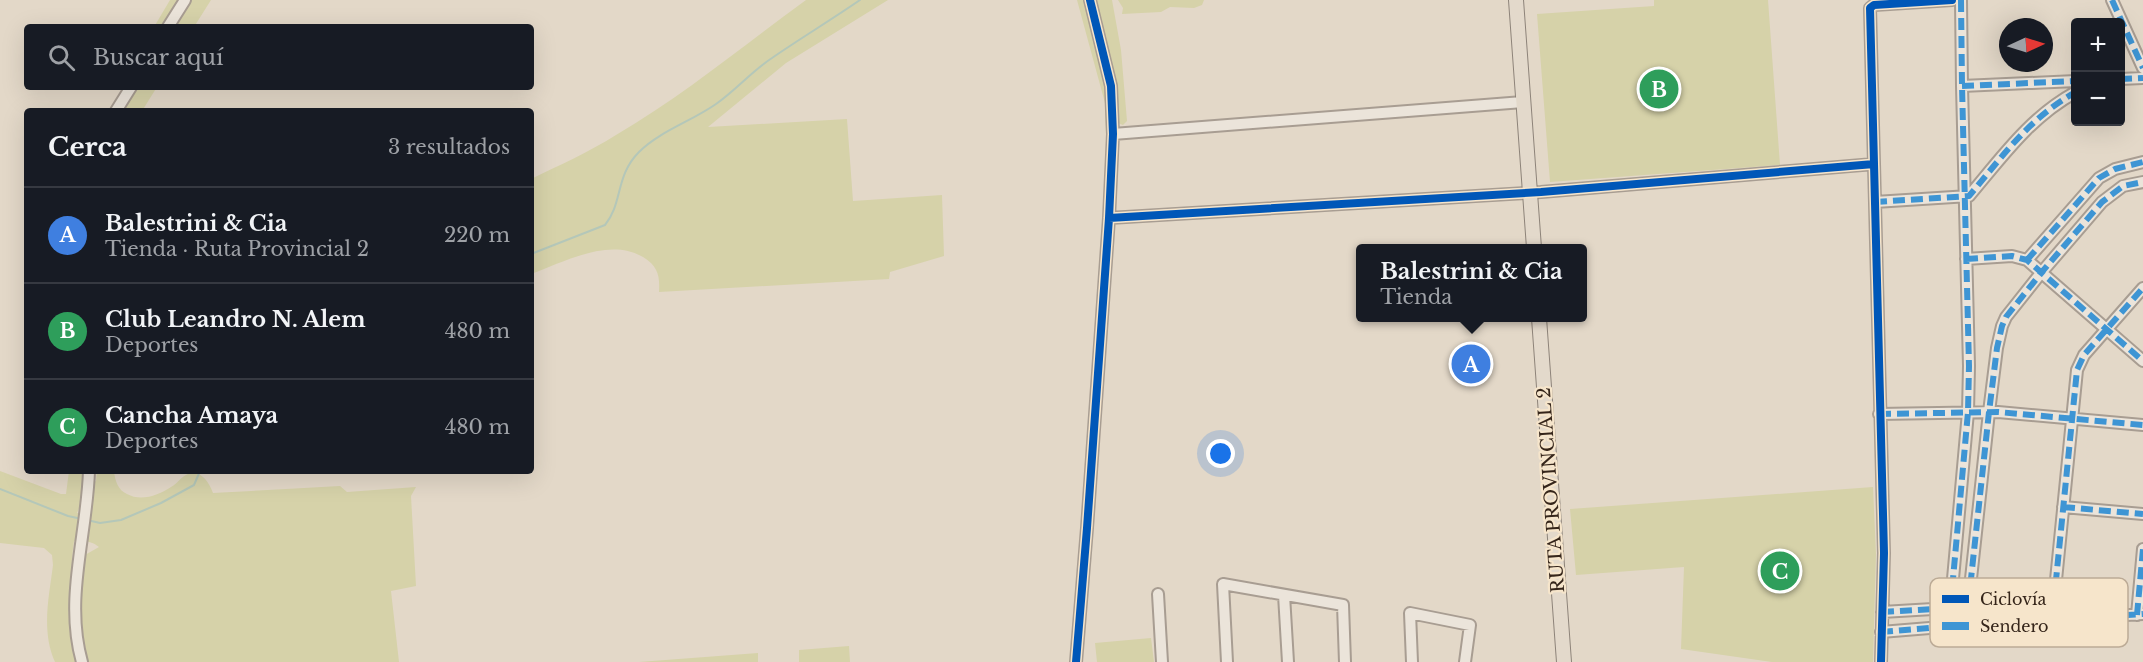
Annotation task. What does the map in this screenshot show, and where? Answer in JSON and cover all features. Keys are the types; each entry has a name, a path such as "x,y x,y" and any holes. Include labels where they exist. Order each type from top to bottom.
{"main road":[{"path":"1515,0 1534,244"},
{"name":"RUTA PROVINCIAL 2","path":"1539,322 1564,662"}],"street":[{"path":"170,24 185,0"},
{"path":"1076,662 1109,218 1113,134 1111,86 1090,0"},
{"path":"1881,662 1884,553 1871,5 1952,0"},
{"path":"1953,578 1968,412 1969,366 1961,0"},
{"path":"2112,0 2143,68"},
{"path":"2125,79 2143,78"},
{"path":"1962,86 2071,81"},
{"path":"118,108 129,90"},
{"path":"1875,202 1970,196 2028,126 2051,106 2071,95"},
{"path":"1113,134 1523,102"},
{"path":"2027,260 2099,178 2124,166 2143,162"},
{"path":"1109,218 1530,192 1874,164"},
{"path":"1971,578 1989,412 2002,326 2006,317 2041,273 2109,195 2123,186 2143,182"},
{"path":"1966,259 2012,256 2027,260 2143,361"},
{"path":"2056,578 2078,364 2143,288"},
{"path":"1879,414 1989,412 2143,425"},
{"path":"82,662 76,637 74,602 83,542 89,474"},
{"path":"2063,507 2143,514"},
{"path":"2140,614 2143,549"},
{"path":"1227,662 1223,584 1343,605 1345,662"},
{"path":"1158,594 1162,662"},
{"path":"1284,595 1288,662"},
{"path":"1882,612 1930,609"},
{"path":"1412,662 1410,613 1470,625 1465,662"},
{"path":"1881,632 1930,629"}],"shaded area":[{"path":"170,0 181,0 166,24 156,24"},
{"path":"189,0 211,0 196,24 174,24"},
{"path":"806,0 888,0 786,63 708,127 847,119 853,201 942,195 944,256 890,272 889,279 659,292 659,281 655,268 648,260 630,251 601,250 534,273 534,178 595,147 641,120"},
{"path":"1077,0 1087,0 1107,78 1111,135 1106,135 1105,103"},
{"path":"1094,0 1112,0 1121,50 1127,121 1123,125 1118,123"},
{"path":"1118,0 1204,0 1202,5 1194,8 1170,7 1161,12 1122,14 1123,8"},
{"path":"1654,0 1768,0 1780,165 1550,182 1537,14 1654,6"},
{"path":"133,90 155,90 144,108 123,108"},
{"path":"0,471 61,494 66,494 69,474 85,474 83,500 77,513 92,514 97,474 115,474 121,490 138,497 161,493 189,474 198,474 203,477 213,493 340,486 347,492 416,487 411,496 416,586 391,591 399,662 87,662 80,623 83,569 85,555 99,547 90,542 74,541 72,601 77,662 55,662 47,626 52,555 44,548 0,543"},
{"path":"1873,487 1876,554 1873,662 1772,662 1681,649 1684,567 1576,575 1570,509"},
{"path":"1151,638 1154,662 1097,662 1095,643"},
{"path":"849,646 850,662 799,662 799,650"},
{"path":"758,653 758,662 639,662"}],"waterway":[{"path":"534,253 605,225 615,208 626,170 639,152 666,132 716,104 765,63 860,0"},
{"path":"87,520 100,523 121,520 161,503 194,485 199,474"},
{"path":"0,489 68,516 82,519"}],"marked path":[{"path":"1953,578 1968,412 1969,366 1961,0"},
{"path":"2112,0 2143,68"},
{"path":"2125,79 2143,78"},
{"path":"1962,86 2071,81"},
{"path":"1875,202 1969,196 2031,126 2071,95"},
{"path":"2027,260 2099,178 2115,169 2143,162"},
{"path":"1971,578 1989,412 2002,326 2006,317 2041,273 2102,202 2123,186 2143,182"},
{"path":"1966,259 2012,256 2027,260 2143,361"},
{"path":"2056,578 2077,370 2084,355 2143,288"},
{"path":"1879,414 1998,412 2143,425"},
{"path":"2063,507 2143,514"},
{"path":"2137,615 2143,549"},
{"path":"1882,612 1930,609"},
{"path":"2128,615 2143,614"},
{"path":"1881,632 1930,628"}],"cycle path":[{"path":"1076,662 1109,218 1113,134 1111,86 1090,0"},
{"path":"1881,662 1884,553 1870,8 1874,5 1952,0"},
{"path":"1109,218 1541,192 1874,164"}],"place":[{"name":"Club Leandro N. Alem","path":"1659,89"},
{"name":"Balestrini & Cia","path":"1471,364"},
{"name":"Cancha Amaya","path":"1780,571"}]}
